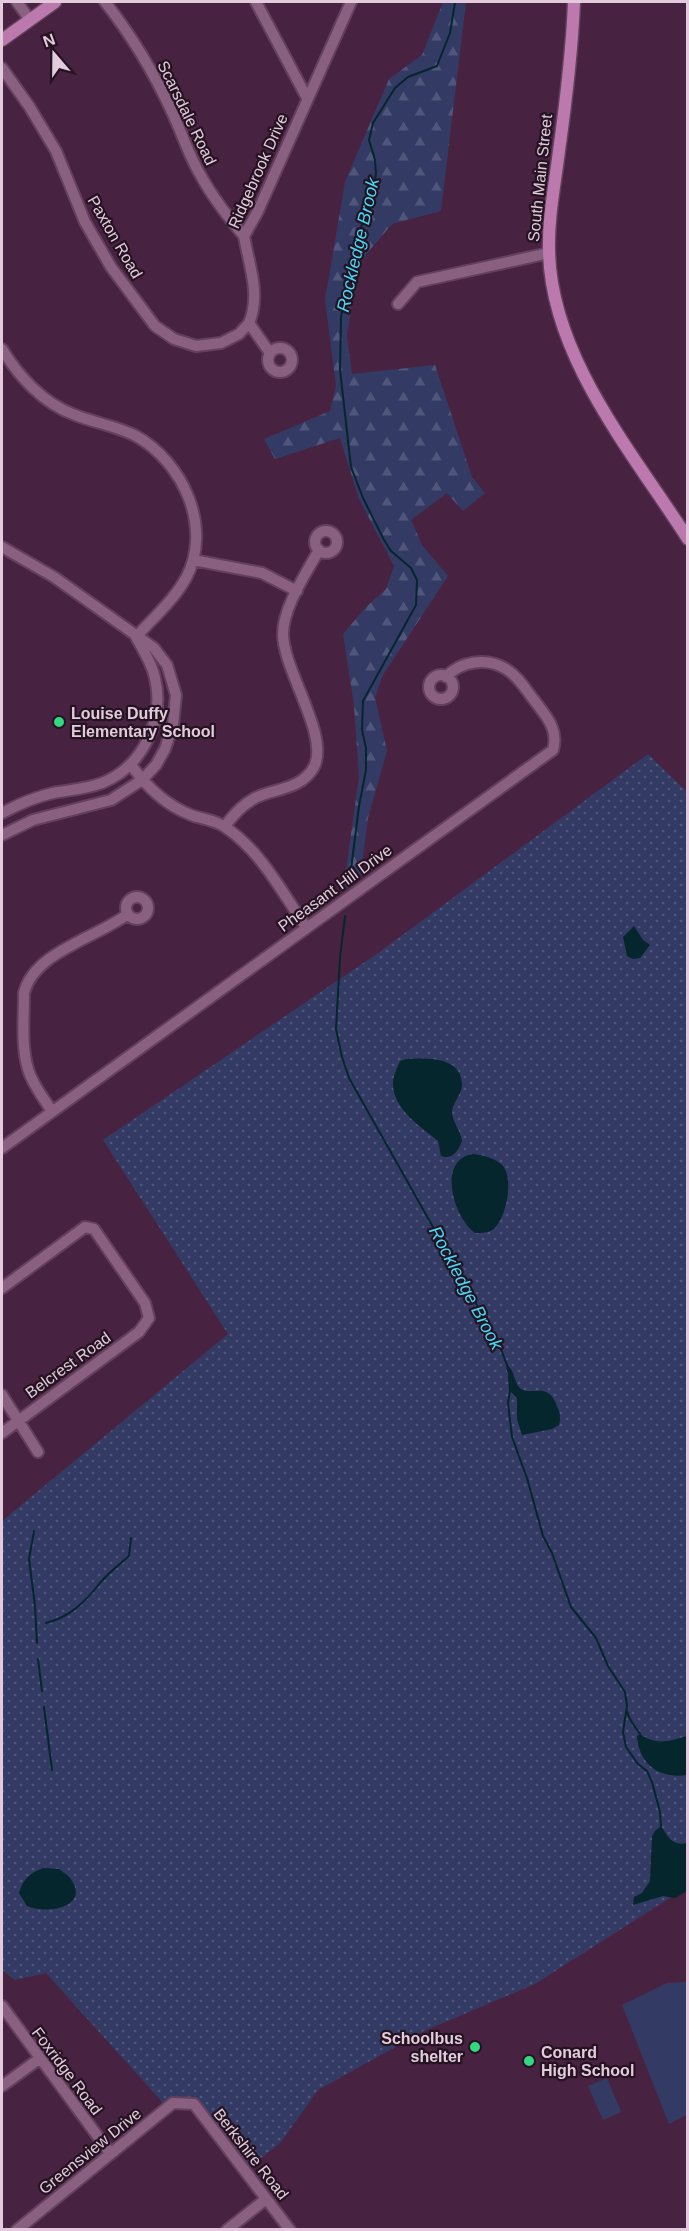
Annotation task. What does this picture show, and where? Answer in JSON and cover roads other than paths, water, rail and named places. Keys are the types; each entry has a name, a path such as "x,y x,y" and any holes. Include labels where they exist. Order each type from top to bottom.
{"main road":[{"path":"2,40 56,2"},
{"name":"South Main Street","path":"574,2 571,60 549,225 549,253 555,295 563,323 589,384 624,444 687,539"}],"street":[{"path":"17,2 30,20"},
{"name":"Scarsdale Road","path":"105,2 127,29 144,57 200,174 224,213 244,236"},
{"path":"256,2 307,98"},
{"name":"Ridgebrook Drive","path":"249,323 255,306 255,295 244,236 258,211 351,2"},
{"name":"Paxton Road","path":"2,68 29,106 56,152 85,222 111,267 155,326 174,339 196,346 220,343 239,334 249,323"},
{"path":"398,304 417,282 549,253"},
{"path":"249,323 270,354"},
{"path":"2,349 9,361 36,392 73,414 134,435 146,442 170,465 183,487 192,507 196,530 193,560 180,588 136,637"},
{"path":"2,547 54,577 154,648 162,656 172,675 176,695 170,736 156,765 142,780 111,800 33,820 2,835"},
{"path":"225,826 246,803 304,779 317,759 315,736 283,641 285,620 297,591 319,550"},
{"path":"193,560 262,573 297,591"},
{"path":"2,813 25,801 104,782 131,765 152,728 157,699 152,667 136,637"},
{"name":"Pheasant Hill Drive","path":"2,1148 51,1110 553,750 556,741 555,731 550,721 506,668 489,662 474,662 454,669 446,677"},
{"path":"131,765 142,780 172,806 225,826 255,852 306,927"},
{"path":"51,1110 33,1081 25,1054 26,984 36,969 49,959 128,914"},
{"name":"Belcrest Road","path":"2,1288 85,1227 94,1229 145,1302 149,1318 139,1332 2,1433"},
{"path":"2,1395 38,1452"},
{"name":"Foxridge Road","path":"2,2006 110,2153"},
{"path":"2,2086 39,2059"},
{"name":"Greensview Drive","path":"17,2229 173,2103 185,2103"},
{"name":"Berkshire Road","path":"185,2103 194,2104 290,2229"},
{"path":"227,2229 266,2199"}],"waterway":[{"name":"Rockledge Brook","path":"349,885 366,770 366,748 362,730 363,701 416,605 417,580 411,568 391,551 384,540 363,498 351,467 340,370 341,317 355,246 374,187 375,160 369,140 373,123 395,88 408,77 437,66 450,33 455,2"},
{"name":"Rockledge Brook","path":"345,916 336,1029 349,1078 499,1344 508,1371"},
{"name":"Rockledge Brook","path":"509,1377 508,1403 512,1437 527,1478 543,1536 552,1553 571,1607 596,1638 608,1666 625,1692 627,1706 623,1732 626,1747 638,1764 647,1771 652,1782 660,1812 661,1826"},
{"path":"34,1531 29,1559 37,1643"},
{"path":"46,1623 70,1613 83,1602 106,1576 129,1556 131,1538"},
{"path":"38,1659 42,1691"},
{"path":"44,1707 52,1770"},
{"path":"627,1711 640,1734"}],"place":[{"name":"Louise Duffy Elementary School","path":"59,722"},
{"name":"Schoolbus shelter","path":"475,2047"},
{"name":"Conard High School","path":"529,2061"}]}
